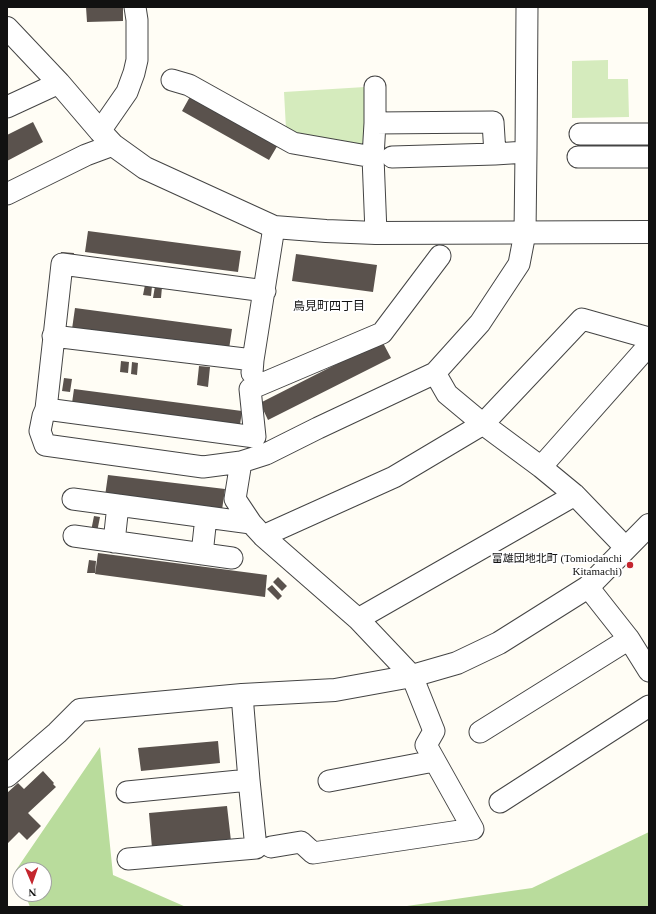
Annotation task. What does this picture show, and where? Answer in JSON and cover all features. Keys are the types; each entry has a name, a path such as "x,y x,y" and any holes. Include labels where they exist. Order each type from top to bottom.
{"street":[{"path":"7,194 86,155 107,138 127,92 137,60 137,20 135,7"},
{"path":"264,290 62,264 46,409 40,431 45,445 202,467 241,462 260,446 325,425 434,373 480,323 519,264 525,233 527,7"},
{"path":"7,28 59,83 107,138 145,168 274,227 376,233 649,232"},
{"path":"172,80 189,85 293,143 383,157 526,152"},
{"path":"7,107 59,83"},
{"path":"375,87 375,123 383,157 376,233"},
{"path":"375,123 492,122 495,154"},
{"path":"599,157 589,134 649,134"},
{"path":"578,157 649,157"},
{"path":"260,446 250,388 274,227"},
{"path":"250,388 382,333 440,256"},
{"path":"73,499 206,517 257,530 394,477 483,424 582,319 649,338"},
{"path":"53,336 253,360"},
{"path":"541,466 649,345"},
{"path":"434,373 447,394 483,424 541,466 575,495 626,548"},
{"path":"46,409 260,446"},
{"path":"241,462 235,499 257,530 358,619 412,676 434,731 426,745 473,829 313,853 301,842 271,847"},
{"path":"358,619 575,495"},
{"path":"114,542 118,505"},
{"path":"202,554 206,517"},
{"path":"7,776 57,733 80,710 242,695 335,690 412,676 456,663 499,643 588,587 649,525"},
{"path":"74,536 232,558"},
{"path":"480,732 641,652 588,587"},
{"path":"128,859 256,848 242,695"},
{"path":"500,802 649,706"},
{"path":"329,781 434,761"},
{"path":"127,792 249,780"}],"green space":[{"path":"608,60 608,79 628,79 629,117 572,118 572,61"},
{"path":"365,87 366,149 312,140 286,129 284,92"},
{"path":"100,747 113,875 186,907 30,907 28,902 52,902 52,862 21,862"},
{"path":"649,832 649,907 400,907 532,888"}],"building":[{"path":"86,7 123,7 123,21 87,22"},
{"path":"192,93 279,143 269,160 182,111"},
{"path":"33,122 43,142 7,161 7,135"},
{"path":"88,231 241,251 238,272 85,252"},
{"path":"61,252 74,253 73,262 61,261"},
{"path":"296,254 377,265 373,292 292,281"},
{"path":"145,285 152,286 151,296 143,295"},
{"path":"155,286 162,287 161,298 153,298"},
{"path":"75,308 232,329 229,349 72,329"},
{"path":"382,341 391,358 268,420 260,403"},
{"path":"121,361 129,362 128,373 120,372"},
{"path":"132,362 138,363 137,375 131,374"},
{"path":"199,366 210,367 208,387 197,385"},
{"path":"64,378 72,379 70,392 62,391"},
{"path":"74,389 242,411 239,432 71,410"},
{"path":"108,475 225,489 222,510 105,496"},
{"path":"94,516 100,517 97,532 91,531"},
{"path":"98,553 267,575 265,597 95,574"},
{"path":"89,560 96,561 95,573 87,573"},
{"path":"278,577 287,586 282,591 273,582"},
{"path":"272,585 282,596 278,600 267,589"},
{"path":"218,741 220,763 141,771 138,748"},
{"path":"43,771 56,787 28,813 41,826 27,840 19,832 7,844 7,793 18,783 24,789"},
{"path":"227,806 231,841 152,848 149,813"}],"place":[{"name":"富雄団地北町 (Tomiodanchi Kitamachi)","path":"630,565"}],"district":[{"name":"鳥見町四丁目","path":"329,307"}]}
